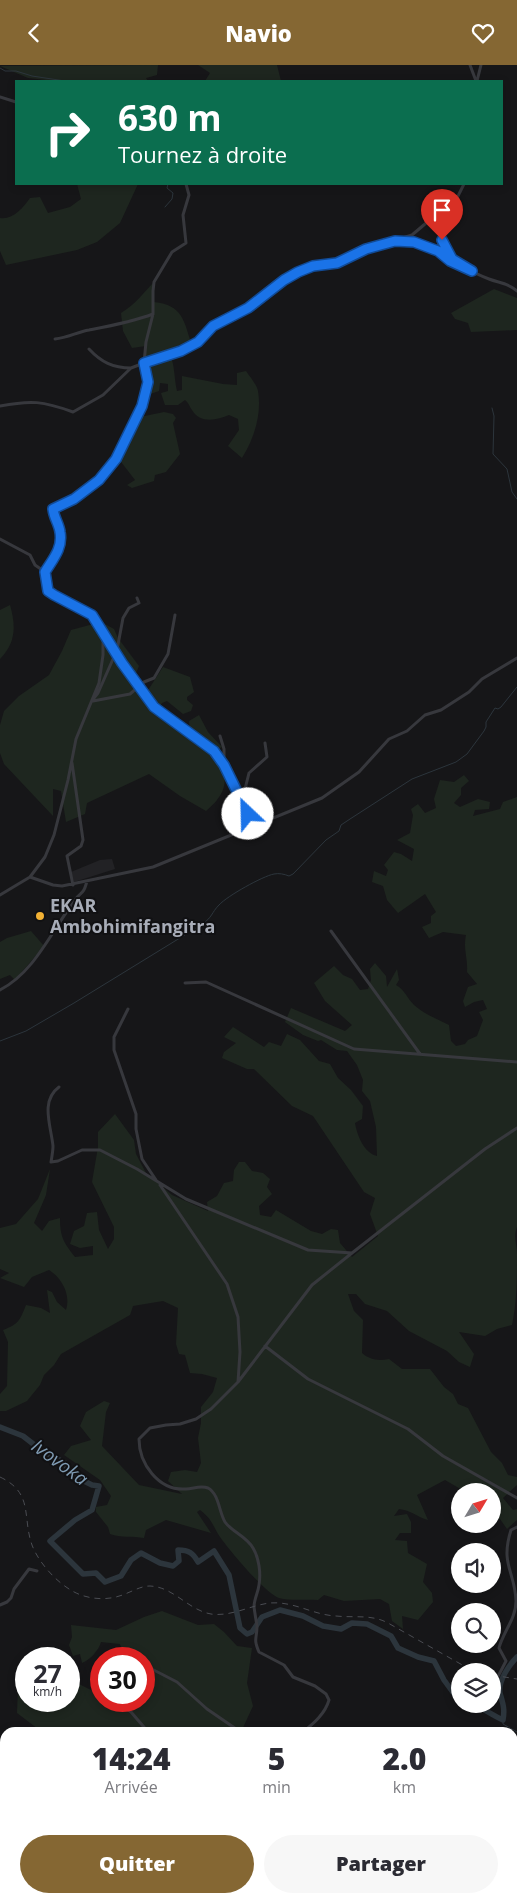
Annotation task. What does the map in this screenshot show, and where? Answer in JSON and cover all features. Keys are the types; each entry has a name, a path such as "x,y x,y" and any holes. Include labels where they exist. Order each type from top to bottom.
{"street":[{"path":"470,65 477,80"},
{"path":"477,80 481,65"},
{"path":"0,97 15,102"},
{"path":"186,185 189,195 183,215 186,243 172,252 154,282 152,291 153,313 146,342 144,363 148,382 142,406 116,459 99,480 74,499 53,509 60,532 60,541 55,558 45,572 48,591 92,615 103,635 139,688 159,712 214,751 224,765 253,826"},
{"path":"0,406 25,401 48,403 73,412 103,395 131,368 181,351 198,342 213,326 248,308 284,280 298,272 313,266 337,263 366,249 412,235 458,196 464,185"},
{"path":"442,210 439,231 446,251 452,259 472,271"},
{"path":"395,241 414,242 438,251 450,261 491,280 508,285 517,291"},
{"path":"55,339 66,339 87,330 137,320 153,313"},
{"path":"89,349 100,360 113,366 131,368"},
{"path":"0,539 30,555 34,565 45,572"},
{"path":"92,701 98,693 116,654 123,618 129,607 139,603 137,598"},
{"path":"92,701 124,696 139,688 144,682 154,678 168,655 175,615"},
{"path":"0,895 30,877 45,857 54,835 76,739 100,677 103,635"},
{"path":"30,877 53,885 73,885 153,867 322,798 359,772 389,739 408,731 425,715 441,710 468,692 482,679 517,658"},
{"path":"220,736 224,749 224,765"},
{"path":"242,801 249,773 267,757 264,743"},
{"path":"72,760 82,840 81,846 67,856 73,885"},
{"path":"0,990 15,981 58,929 76,898 84,893 87,881"},
{"path":"331,931 421,1055"},
{"path":"185,983 206,982 354,1049 517,1062"},
{"path":"128,1009 114,1037 114,1050 136,1114 136,1129 142,1159 227,1284 238,1317 240,1352 238,1382"},
{"path":"59,1087 50,1096 48,1105 49,1127 53,1147 51,1161 58,1161 82,1150 100,1150 137,1169 186,1199 308,1250 352,1253"},
{"path":"310,1727 326,1709 330,1700 326,1694 314,1686 293,1677 284,1665 259,1652 254,1638 257,1629 254,1607 259,1585 259,1572 253,1547 242,1535 226,1524 215,1495 209,1489 200,1487 185,1490 165,1484 147,1470 139,1453 139,1439 150,1428 180,1424 196,1419 211,1409 238,1382 312,1285 485,1149 517,1128"},
{"path":"265,1346 308,1379 408,1429 443,1456 517,1498"},
{"path":"501,1671 506,1661 499,1648 501,1638 509,1627 516,1601 507,1565 506,1546 511,1530 517,1527"},
{"path":"0,1605 8,1602 14,1589 29,1569 37,1571"},
{"path":"155,1671 177,1682 207,1709 233,1727"},
{"path":"131,1712 144,1727"}],"shaded area":[{"path":"158,65 157,75 146,78 147,80 46,80 28,78 0,66"},
{"path":"198,65 277,65 281,80 206,80 210,73"},
{"path":"77,185 138,185 120,223 97,242 77,250 6,265 0,251 0,218 13,215 30,198 40,197 48,213 70,207 81,199"},
{"path":"154,282 154,302 164,304 177,311 184,322 192,346 170,354 177,391 182,390 182,376 237,385 237,373 246,371 256,386 259,400 258,417 250,443 242,458 228,446 239,430 238,419 229,415 209,420 204,419 195,414 185,400 178,405 165,405 161,393 168,391 168,384 160,383 159,391 147,395 149,384 145,368 146,346 132,348 123,331 121,313 135,302"},
{"path":"494,289 517,298 517,330 471,332 468,323 455,319 451,313"},
{"path":"164,412 173,414 176,418 173,423 180,454 166,472 155,475 154,481 132,488 127,485 135,480 118,458 140,417"},
{"path":"10,605 14,627 12,640 0,659 0,610"},
{"path":"101,622 114,629 118,638 139,666 133,680 143,698 163,667 190,677 194,692 187,697 187,700 193,705 191,711 183,714 167,701 162,703 155,714 190,734 189,721 199,715 208,732 222,747 216,751 223,769 223,790 214,804 206,811 180,796 149,774 87,803 85,814 66,822 61,791 53,789 53,816 4,764 0,753 0,725 4,711 19,696 49,675 71,630"},
{"path":"464,775 469,781 461,788 461,795 454,803 460,807 478,799 490,802 489,809 475,810 473,816 500,809 503,802 517,797 517,1227 515,1237 517,1272 514,1316 512,1325 497,1329 485,1336 459,1332 474,1354 470,1367 459,1362 447,1351 409,1331 387,1311 365,1304 356,1294 348,1294 354,1311 363,1320 362,1353 374,1359 389,1359 402,1369 430,1369 444,1387 453,1394 458,1404 468,1408 491,1452 502,1463 508,1475 517,1477 517,1485 503,1498 513,1510 517,1509 517,1520 507,1529 501,1520 501,1483 451,1483 445,1480 417,1495 428,1520 399,1509 394,1516 407,1514 411,1522 411,1533 400,1533 395,1540 407,1541 408,1553 427,1564 423,1582 432,1593 433,1602 418,1620 402,1616 403,1629 392,1621 389,1604 380,1599 344,1601 324,1595 318,1600 293,1600 273,1595 239,1561 220,1537 210,1520 200,1510 197,1512 211,1533 166,1520 146,1530 144,1538 110,1534 108,1527 96,1512 96,1507 107,1505 111,1496 100,1480 64,1455 71,1446 91,1440 80,1426 86,1412 104,1401 110,1403 106,1412 102,1446 139,1485 182,1494 168,1481 171,1472 185,1470 197,1472 201,1463 198,1438 201,1423 201,1407 213,1392 217,1378 190,1373 185,1355 179,1354 176,1344 178,1308 163,1301 133,1306 130,1315 61,1354 27,1401 6,1411 0,1411 0,1394 7,1386 8,1342 3,1330 18,1321 26,1305 41,1308 50,1313 47,1290 52,1292 57,1302 66,1310 67,1299 61,1282 49,1270 32,1277 24,1287 0,1278 9,1273 0,1269 0,1228 16,1224 38,1199 50,1169 46,1195 34,1223 42,1231 49,1221 60,1218 63,1239 75,1257 93,1255 93,1246 80,1248 70,1244 74,1231 84,1226 87,1213 97,1212 99,1230 108,1249 114,1239 114,1227 92,1182 98,1147 98,1132 115,1114 134,1140 136,1154 146,1173 172,1195 208,1211 207,1202 217,1196 224,1183 233,1181 234,1170 239,1162 245,1162 252,1171 263,1173 270,1179 267,1187 272,1194 259,1206 260,1215 271,1217 276,1210 311,1231 322,1234 331,1229 338,1230 340,1243 352,1257 378,1236 370,1214 375,1198 364,1192 313,1116 292,1106 254,1069 247,1069 222,1058 224,1052 236,1043 224,1037 233,1027 264,1047 269,1042 281,1046 287,1034 300,1040 319,1061 330,1064 338,1078 351,1090 363,1106 362,1119 355,1123 356,1128 359,1138 368,1151 377,1156 376,1127 370,1101 362,1091 363,1080 357,1065 347,1051 337,1050 321,1040 318,1041 303,1035 285,1022 291,1008 345,1031 352,1025 325,1001 314,983 334,966 343,975 352,979 360,990 368,989 371,980 370,969 375,963 386,976 387,987 397,969 399,980 396,985 402,989 418,1008 449,1025 451,1041 456,1046 465,1044 468,1040 477,1036 483,1020 479,1012 487,1009 483,1000 465,1007 463,1001 468,987 477,984 467,972 466,935 443,932 429,938 422,927 431,923 431,916 436,912 425,894 398,913 387,900 383,886 372,882 374,871 386,876 388,870 384,865 394,852 412,861 414,849 397,840 410,833 413,815 411,809 418,804 425,813 436,808 434,799 440,780 454,782"},
{"path":"112,859 115,869 74,882 71,872 100,860"},
{"path":"31,931 44,946 15,980 10,975 0,979 0,942"},
{"path":"162,1611 198,1625 214,1624 237,1646 252,1648 247,1683 253,1706 243,1727 35,1727 17,1713 80,1712 80,1684 90,1690 90,1712 155,1712 155,1647 121,1647 120,1644 101,1642 98,1647 90,1647 90,1658 82,1663 80,1647 70,1647 69,1645 72,1637 71,1625 116,1630"}],"waterway":[{"path":"0,68 5,71 16,71 32,76 58,80"},
{"path":"165,207 172,199 173,193 167,188 168,185"},
{"path":"492,408 494,416 493,454 507,469 512,492 517,499"},
{"path":"0,1041 26,1031 201,925 208,920 223,901 245,887 274,874 289,876 293,874 326,840 339,831 341,825 412,779 456,762 467,754 484,731 486,722 495,708 501,707 517,687"},
{"name":"Ivovoka","path":"0,1427 23,1436 41,1450 65,1463 68,1473 92,1485 99,1486 92,1510 75,1520 50,1541 83,1574 96,1573 105,1582 121,1576 131,1560 141,1553 160,1563 173,1566 179,1561 178,1550 190,1553 198,1562 214,1551 229,1575 240,1628 247,1634 252,1632 262,1617 280,1610 303,1616 323,1626 341,1629 352,1623 367,1624 391,1636 398,1648 418,1657 434,1661 451,1690"},
{"path":"501,1683 502,1678 517,1657"},
{"path":"491,1713 503,1720 504,1710 501,1696"},
{"path":"503,1720 503,1724 508,1727"}],"railway":[{"path":"0,1477 11,1483 18,1490 22,1498 29,1535 40,1560 52,1575 73,1592 92,1598 109,1598 150,1586 166,1590 195,1608 211,1614 226,1614 263,1604 279,1603 328,1615 375,1618 388,1623 459,1663"},
{"path":"501,1676 517,1679"}],"place":[{"name":"EKAR Ambohimifangitra","path":"40,916"}],"route":[{"path":"248,814 224,765 214,751 154,707 103,635 92,615 48,591 45,572 55,558 60,541 60,532 53,509 67,504 99,480 116,459 142,406 148,382 144,363 192,346 213,326 248,308 284,280 298,272 313,266 337,263 366,249 395,241 414,242 438,251 450,261 472,271 452,259 446,251 442,240"}]}
